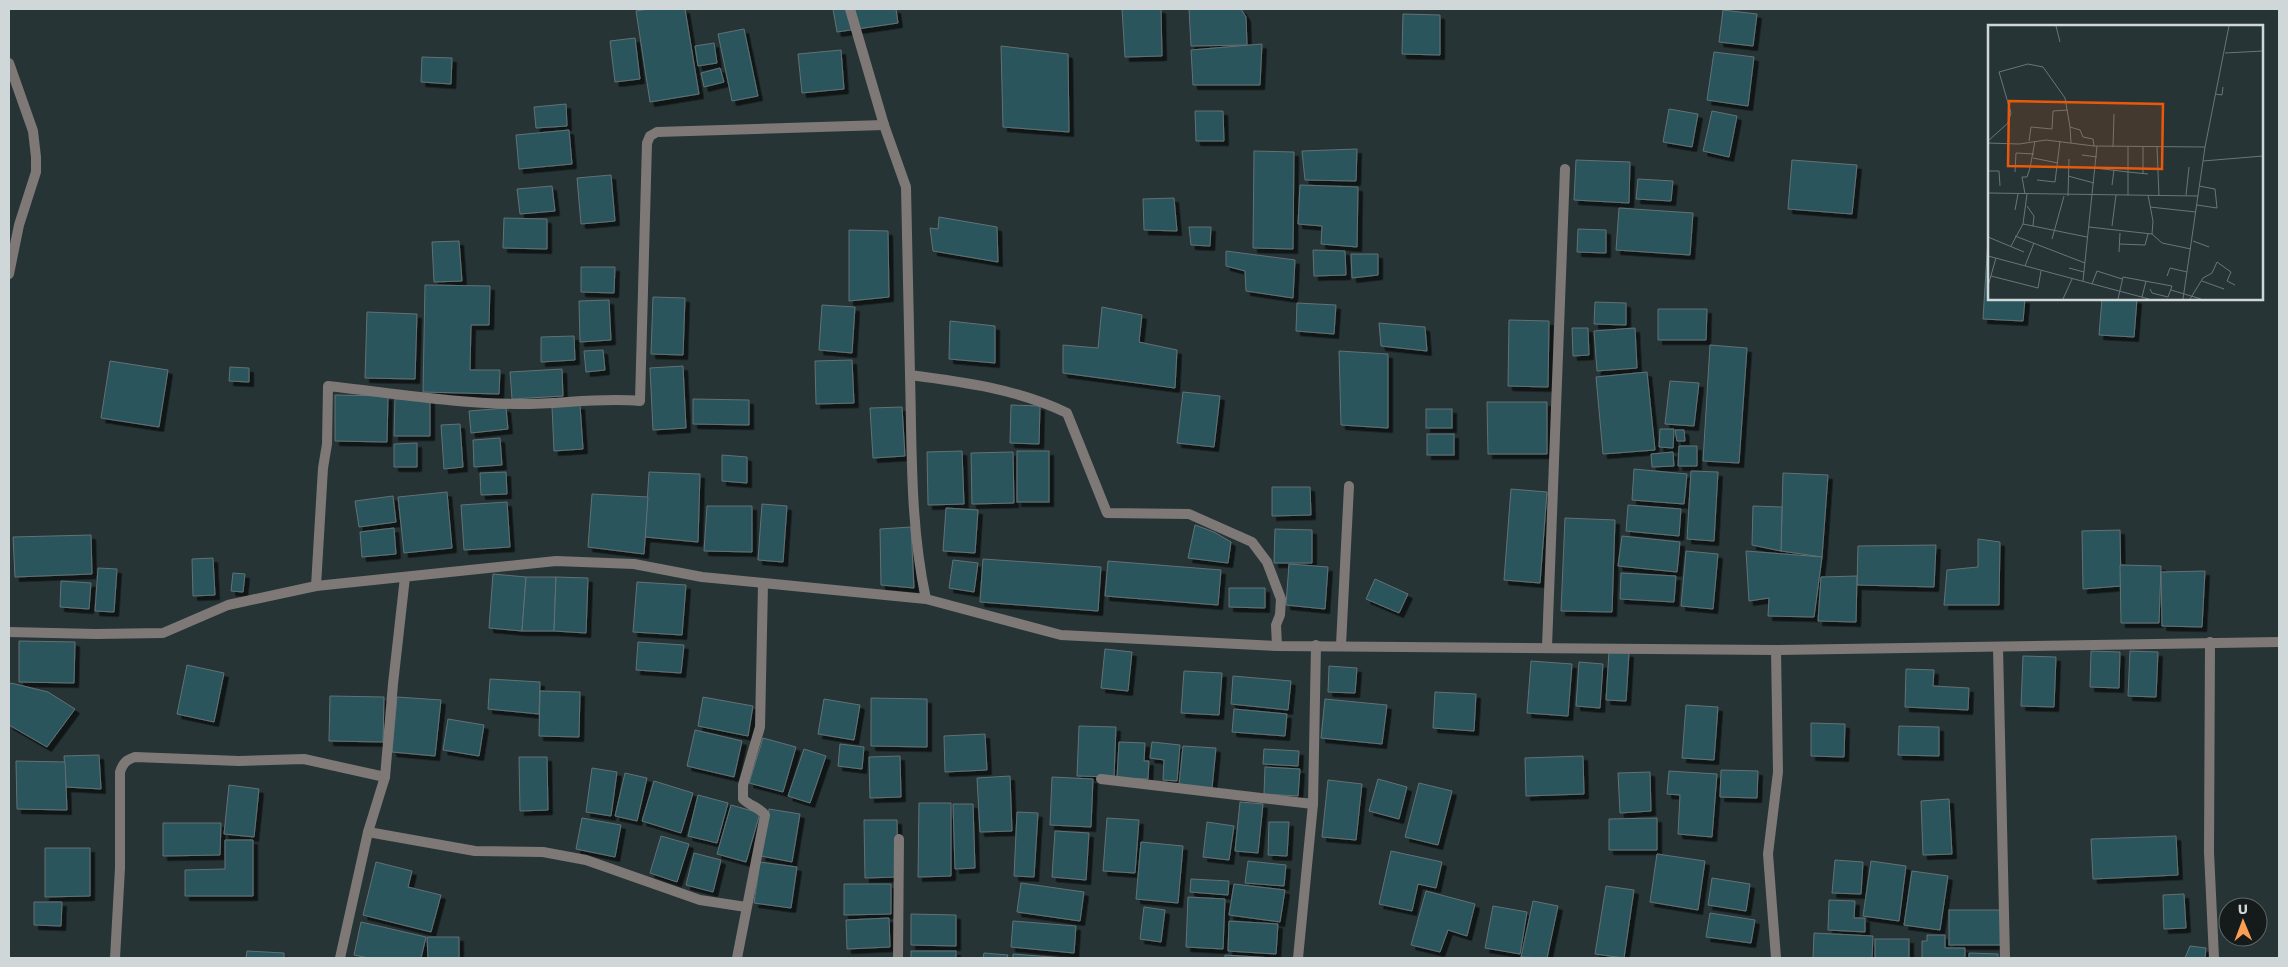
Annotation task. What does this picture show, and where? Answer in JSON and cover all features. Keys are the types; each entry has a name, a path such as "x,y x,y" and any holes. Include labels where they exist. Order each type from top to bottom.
{"street":[{"path":"850,9 884,125 906,187 914,500 920,568 926,599"},
{"path":"9,62 33,131 36,172 19,225 9,274"},
{"path":"316,586 323,468 328,444 328,386 452,400 521,404 623,399 640,401 647,143 650,136 657,132 884,125"},
{"path":"1547,647 1565,169"},
{"path":"910,375 992,386 1051,405 1067,413 1107,513 1189,514 1252,542 1267,562 1281,599 1280,615 1276,625 1277,646"},
{"path":"1341,645 1350,486"},
{"path":"9,632 164,633 228,605 316,586 556,561 634,564 702,577 926,599 1061,635 1277,646 1341,645 1776,650 2279,642"},
{"path":"340,958 368,832 385,777 405,577"},
{"path":"737,958 765,815 760,809 749,805 743,799 743,785 760,727 763,584"},
{"path":"2210,642 2209,852 2214,958"},
{"path":"1298,958 1313,804 1316,646"},
{"path":"1998,647 2005,958"},
{"path":"1776,650 1778,772 1768,854 1776,958"},
{"path":"115,958 120,868 120,772 123,764 128,759 135,757 238,761 304,758 385,777"},
{"path":"1101,779 1313,804"},
{"path":"368,832 475,851 543,852 586,860 700,900 746,906"},
{"path":"898,958 899,839"}],"building":[{"path":"685,9 699,94 650,102 636,11"},
{"path":"833,9 896,9 898,23 837,32"},
{"path":"1122,9 1161,9 1162,56 1125,57"},
{"path":"1189,9 1241,9 1246,17 1247,45 1191,46"},
{"path":"1723,10 1757,14 1753,46 1719,42"},
{"path":"1403,14 1440,15 1440,55 1402,54"},
{"path":"744,29 758,96 732,101 718,34"},
{"path":"635,38 640,79 615,82 610,41"},
{"path":"714,43 717,63 698,66 695,46"},
{"path":"1262,44 1260,85 1193,85 1191,50"},
{"path":"1001,46 1068,54 1069,132 1003,127"},
{"path":"841,50 844,89 802,93 798,54"},
{"path":"1714,52 1754,57 1748,106 1707,100"},
{"path":"422,57 452,58 451,84 421,82"},
{"path":"720,68 724,82 704,87 701,73"},
{"path":"566,104 567,126 536,128 534,107"},
{"path":"1669,109 1698,114 1692,147 1663,142"},
{"path":"1195,111 1223,111 1224,141 1196,141"},
{"path":"1712,111 1737,116 1729,157 1703,151"},
{"path":"569,130 572,164 519,169 516,135"},
{"path":"1357,149 1356,181 1305,180 1302,151"},
{"path":"1254,151 1294,152 1293,249 1253,248"},
{"path":"1576,160 1630,162 1629,203 1574,200"},
{"path":"1792,160 1857,165 1852,214 1788,209"},
{"path":"611,175 615,221 581,224 577,178"},
{"path":"1638,179 1673,181 1671,201 1636,199"},
{"path":"1300,185 1358,187 1357,247 1321,244 1322,226 1298,224"},
{"path":"552,186 555,211 520,214 517,189"},
{"path":"1174,198 1177,231 1144,230 1143,199"},
{"path":"1619,208 1693,213 1690,255 1616,250"},
{"path":"939,217 997,227 998,262 933,251 930,228 938,229"},
{"path":"504,218 547,219 547,249 503,248"},
{"path":"1189,227 1211,227 1210,246 1191,245"},
{"path":"1578,229 1606,230 1606,253 1577,252"},
{"path":"849,230 888,231 889,297 849,301"},
{"path":"1988,239 1988,300 2025,300 2023,321 1983,319"},
{"path":"459,241 462,281 434,282 432,242"},
{"path":"1313,250 1345,251 1346,275 1314,276"},
{"path":"1226,251 1295,260 1293,298 1246,291 1245,271 1226,266"},
{"path":"1351,254 1378,254 1378,275 1352,278"},
{"path":"581,267 615,267 614,293 581,292"},
{"path":"425,285 490,286 489,325 471,325 470,370 500,370 499,394 423,392"},
{"path":"653,297 685,298 683,355 651,354"},
{"path":"609,300 611,340 580,342 579,301"},
{"path":"2102,300 2137,300 2134,337 2099,335"},
{"path":"1595,302 1626,303 1626,325 1594,324"},
{"path":"1297,303 1336,305 1334,334 1296,331"},
{"path":"822,305 855,307 852,353 819,350"},
{"path":"1102,307 1142,315 1139,342 1177,350 1175,388 1063,373 1063,345 1098,348"},
{"path":"1658,309 1707,309 1706,340 1658,340"},
{"path":"367,312 417,314 415,379 365,378"},
{"path":"1509,320 1549,321 1548,387 1508,386"},
{"path":"950,321 995,326 995,363 949,359"},
{"path":"1379,323 1425,327 1427,351 1381,346"},
{"path":"1572,328 1588,328 1589,355 1573,356"},
{"path":"1635,328 1637,368 1597,371 1594,331"},
{"path":"574,336 575,360 541,362 541,337"},
{"path":"1710,345 1747,348 1739,463 1703,461"},
{"path":"603,350 605,370 586,372 584,351"},
{"path":"1339,351 1388,354 1388,428 1341,425"},
{"path":"852,360 854,403 816,404 815,361"},
{"path":"110,361 168,370 159,427 101,418"},
{"path":"683,366 686,428 653,430 650,368"},
{"path":"230,367 249,368 249,382 229,381"},
{"path":"562,369 563,396 512,399 510,372"},
{"path":"1647,372 1655,450 1603,454 1596,377"},
{"path":"1670,381 1699,383 1694,426 1665,424"},
{"path":"1183,392 1220,396 1214,447 1177,443"},
{"path":"335,395 388,396 387,442 335,441"},
{"path":"395,399 430,399 430,436 394,436"},
{"path":"693,399 749,400 749,425 693,424"},
{"path":"1487,402 1547,402 1547,454 1488,454"},
{"path":"580,405 583,449 554,451 552,407"},
{"path":"1011,405 1040,406 1039,444 1010,443"},
{"path":"902,407 905,456 873,458 870,408"},
{"path":"506,408 508,429 471,433 469,411"},
{"path":"1426,409 1452,409 1452,428 1426,428"},
{"path":"460,424 463,467 444,469 441,425"},
{"path":"1660,429 1674,429 1673,448 1659,447"},
{"path":"1675,430 1684,430 1685,441 1677,441"},
{"path":"1427,434 1454,434 1454,455 1427,455"},
{"path":"500,438 502,465 474,467 473,440"},
{"path":"417,443 417,467 394,467 394,444"},
{"path":"1679,446 1697,446 1697,466 1678,466"},
{"path":"962,451 964,504 928,505 927,452"},
{"path":"1017,451 1049,451 1049,502 1017,502"},
{"path":"1013,452 1014,503 972,504 971,453"},
{"path":"1673,452 1674,466 1652,467 1651,454"},
{"path":"722,455 747,457 747,483 722,481"},
{"path":"1634,469 1687,474 1684,504 1632,500"},
{"path":"1691,471 1718,472 1714,541 1687,539"},
{"path":"506,472 507,494 481,495 480,473"},
{"path":"649,472 700,474 698,542 645,537"},
{"path":"1783,473 1828,475 1822,557 1781,551"},
{"path":"1272,487 1310,487 1311,515 1272,516"},
{"path":"1511,489 1547,492 1540,583 1504,580"},
{"path":"447,492 452,548 404,553 398,497"},
{"path":"592,494 648,497 644,554 588,547"},
{"path":"393,496 396,522 359,527 355,501"},
{"path":"507,502 510,547 464,550 461,505"},
{"path":"762,504 787,506 783,562 758,560"},
{"path":"1628,505 1681,509 1679,536 1626,531"},
{"path":"707,506 752,506 752,552 704,551"},
{"path":"1753,506 1782,507 1781,551 1752,545"},
{"path":"946,508 978,510 975,553 943,551"},
{"path":"1565,518 1615,520 1612,612 1561,611"},
{"path":"1195,525 1214,532 1231,542 1228,563 1188,558"},
{"path":"911,527 914,588 881,585 880,529"},
{"path":"394,528 396,554 362,557 360,532"},
{"path":"1275,529 1312,530 1312,563 1274,563"},
{"path":"2120,530 2121,586 2083,589 2082,531"},
{"path":"91,535 92,574 15,577 13,537"},
{"path":"1622,536 1680,542 1677,572 1618,566"},
{"path":"1978,539 2000,542 1999,605 1944,605 1947,570 1978,567"},
{"path":"1936,545 1934,587 1857,585 1858,546"},
{"path":"1686,551 1718,554 1713,609 1681,606"},
{"path":"1746,551 1822,557 1814,617 1768,616 1769,598 1749,601"},
{"path":"213,558 215,595 193,596 192,559"},
{"path":"983,559 1101,567 1098,611 980,602"},
{"path":"953,560 978,563 974,592 949,588"},
{"path":"1108,561 1221,570 1218,605 1105,596"},
{"path":"1289,564 1328,567 1325,609 1286,605"},
{"path":"2120,565 2161,566 2159,623 2121,623"},
{"path":"98,568 117,569 114,612 95,611"},
{"path":"2205,571 2202,627 2162,626 2161,572"},
{"path":"233,573 245,574 243,592 231,591"},
{"path":"1621,573 1676,576 1674,602 1620,599"},
{"path":"493,574 526,577 522,631 489,628"},
{"path":"1857,576 1856,622 1818,621 1821,577"},
{"path":"526,577 556,577 554,631 522,631"},
{"path":"556,577 588,578 586,633 554,631"},
{"path":"1375,579 1408,594 1399,613 1366,599"},
{"path":"61,581 91,583 89,609 60,607"},
{"path":"637,582 686,585 682,635 633,632"},
{"path":"1229,588 1265,588 1265,608 1229,607"},
{"path":"19,641 75,642 74,683 19,682"},
{"path":"638,642 684,645 681,673 636,670"},
{"path":"1105,649 1132,652 1128,691 1101,688"},
{"path":"1609,651 1629,653 1626,701 1606,700"},
{"path":"2091,651 2120,652 2119,688 2090,687"},
{"path":"2130,651 2158,652 2156,697 2128,696"},
{"path":"2023,656 2056,657 2054,707 2021,706"},
{"path":"1531,661 1572,664 1568,716 1527,713"},
{"path":"1579,662 1603,664 1600,708 1576,706"},
{"path":"187,665 224,673 214,722 177,714"},
{"path":"1329,666 1357,668 1355,693 1328,692"},
{"path":"1906,669 1934,670 1933,686 1969,688 1968,710 1905,707"},
{"path":"1184,671 1222,673 1219,715 1181,713"},
{"path":"1233,676 1291,681 1288,710 1231,704"},
{"path":"490,679 540,682 539,714 488,709"},
{"path":"11,683 48,692 75,709 47,747 9,725 9,686"},
{"path":"540,691 580,692 579,737 539,736"},
{"path":"1435,692 1476,694 1474,731 1433,728"},
{"path":"330,696 384,697 383,742 329,741"},
{"path":"397,697 441,700 435,756 392,752"},
{"path":"703,697 753,706 748,736 698,726"},
{"path":"871,698 927,699 927,747 871,746"},
{"path":"824,699 860,705 854,740 818,734"},
{"path":"1325,699 1387,705 1382,744 1321,738"},
{"path":"1686,705 1718,707 1714,760 1682,758"},
{"path":"1234,709 1287,714 1285,736 1232,732"},
{"path":"448,719 484,725 479,756 443,750"},
{"path":"1811,723 1845,724 1844,757 1811,756"},
{"path":"1079,726 1116,727 1114,777 1077,776"},
{"path":"1899,726 1939,727 1939,756 1898,755"},
{"path":"695,730 742,741 734,777 687,766"},
{"path":"985,734 987,770 945,772 944,736"},
{"path":"763,738 796,747 783,792 749,783"},
{"path":"1119,742 1145,743 1144,761 1149,761 1148,779 1117,778"},
{"path":"1152,742 1180,745 1177,781 1163,780 1164,760 1150,758"},
{"path":"840,744 864,747 862,769 838,766"},
{"path":"1183,746 1216,748 1212,788 1179,785"},
{"path":"804,749 826,756 810,803 788,796"},
{"path":"1264,749 1299,751 1298,766 1263,764"},
{"path":"99,755 101,789 66,787 64,756"},
{"path":"900,756 901,797 870,798 869,757"},
{"path":"1583,756 1584,794 1526,796 1525,758"},
{"path":"519,757 547,757 548,810 520,811"},
{"path":"16,761 65,762 67,810 17,809"},
{"path":"1265,767 1300,769 1298,796 1264,794"},
{"path":"592,768 617,772 611,816 586,812"},
{"path":"1721,770 1758,771 1757,798 1720,797"},
{"path":"1669,771 1717,774 1712,837 1678,834 1680,795 1667,794"},
{"path":"1650,772 1651,811 1620,813 1618,773"},
{"path":"625,773 647,778 637,821 615,816"},
{"path":"1010,776 1012,831 980,832 977,778"},
{"path":"1052,777 1093,779 1091,827 1050,825"},
{"path":"1378,779 1407,787 1399,819 1369,811"},
{"path":"1328,780 1362,784 1356,840 1322,837"},
{"path":"654,781 693,793 681,833 642,821"},
{"path":"1419,783 1452,791 1438,845 1405,837"},
{"path":"229,785 259,789 254,837 224,834"},
{"path":"698,795 728,803 717,843 688,836"},
{"path":"1949,799 1952,854 1923,855 1921,801"},
{"path":"1240,802 1263,804 1258,853 1235,851"},
{"path":"919,803 951,803 951,876 918,877"},
{"path":"953,804 973,804 975,868 955,869"},
{"path":"731,805 760,813 746,862 717,854"},
{"path":"769,809 800,814 792,862 761,856"},
{"path":"1017,812 1038,813 1034,877 1014,876"},
{"path":"582,818 621,825 615,857 576,849"},
{"path":"1107,818 1139,820 1135,873 1103,871"},
{"path":"1657,818 1657,850 1609,850 1609,819"},
{"path":"864,820 897,820 898,877 865,878"},
{"path":"1207,822 1234,826 1229,860 1203,857"},
{"path":"1269,822 1289,822 1287,856 1268,855"},
{"path":"163,823 221,823 220,855 163,856"},
{"path":"1055,831 1089,833 1086,880 1052,877"},
{"path":"661,836 689,844 677,882 650,873"},
{"path":"2176,836 2178,875 2093,879 2091,839"},
{"path":"225,840 253,840 253,896 185,896 185,870 225,869"},
{"path":"1141,842 1183,846 1178,903 1136,899"},
{"path":"45,848 90,848 90,896 45,897"},
{"path":"1391,851 1442,862 1436,888 1418,884 1412,911 1379,904"},
{"path":"694,853 721,860 713,892 686,885"},
{"path":"1657,854 1705,861 1698,910 1650,902"},
{"path":"1835,860 1863,862 1861,894 1832,893"},
{"path":"1248,861 1286,865 1284,886 1245,883"},
{"path":"1871,861 1906,866 1899,921 1863,916"},
{"path":"376,862 412,871 408,887 441,895 431,932 363,915"},
{"path":"760,862 797,867 791,908 754,903"},
{"path":"1912,871 1948,876 1940,930 1904,925"},
{"path":"1712,878 1750,884 1746,911 1708,905"},
{"path":"1191,879 1229,881 1228,895 1190,892"},
{"path":"1021,883 1084,892 1080,921 1017,912"},
{"path":"844,884 891,884 891,914 844,915"},
{"path":"1234,884 1285,890 1280,922 1229,915"},
{"path":"1606,886 1634,890 1624,958 1595,954"},
{"path":"1426,891 1475,904 1467,936 1448,930 1440,952 1411,945"},
{"path":"2184,894 2186,928 2164,929 2163,895"},
{"path":"1188,897 1225,899 1223,949 1186,947"},
{"path":"1829,900 1855,901 1854,918 1865,918 1865,932 1828,930"},
{"path":"1533,901 1558,906 1547,958 1521,957"},
{"path":"34,902 62,902 61,926 34,925"},
{"path":"1493,906 1527,912 1520,954 1485,948"},
{"path":"1144,907 1165,910 1161,942 1140,939"},
{"path":"1949,910 2001,910 2001,945 1949,945"},
{"path":"1710,913 1755,920 1751,943 1706,937"},
{"path":"911,914 956,915 956,946 911,945"},
{"path":"889,918 890,947 847,949 846,920"},
{"path":"1013,921 1076,926 1074,953 1011,947"},
{"path":"1229,921 1278,924 1276,954 1228,951"},
{"path":"361,922 426,937 421,958 369,958 354,955"},
{"path":"1814,933 1873,936 1872,958 1813,958"},
{"path":"1927,935 1945,935 1945,948 1965,948 1965,958 1922,958 1922,941 1927,941"},
{"path":"427,937 459,937 459,958 428,958"},
{"path":"1875,939 1909,939 1909,958 1875,958"},
{"path":"2190,946 2206,948 2205,958 2185,958"},
{"path":"247,951 284,953 284,958 246,958"},
{"path":"911,951 956,951 956,958 911,958"},
{"path":"984,953 1008,955 1007,958 983,958"},
{"path":"1969,953 1998,954 1998,958 1969,958"},
{"path":"1013,954 1064,958 1013,958"},
{"path":"1225,955 1273,958 1225,958"}]}
